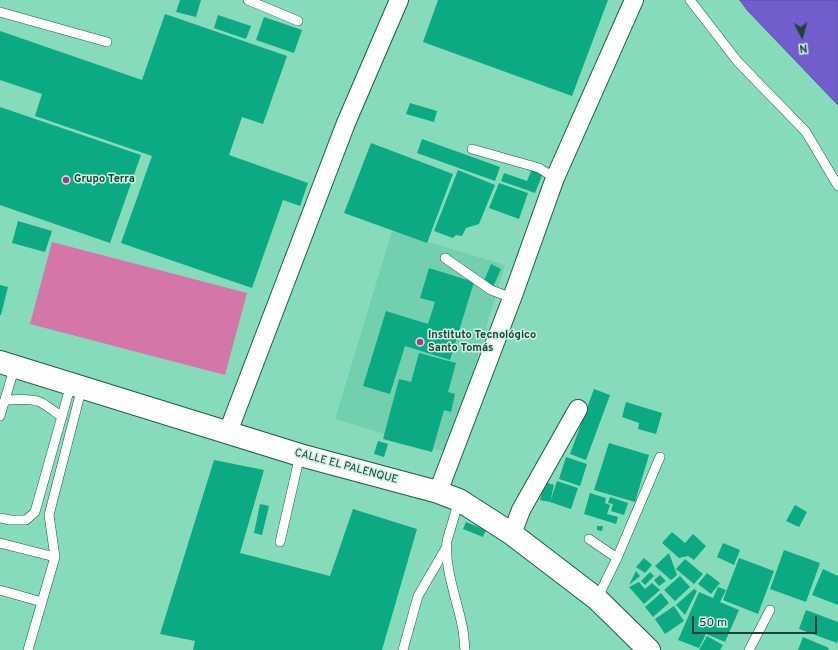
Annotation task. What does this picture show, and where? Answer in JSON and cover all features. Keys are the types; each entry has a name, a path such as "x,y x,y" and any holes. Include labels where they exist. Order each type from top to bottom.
{"street":[{"path":"228,432 346,123 399,0"},
{"path":"438,492 556,178 634,0"},
{"name":"CALLE EL PALENQUE","path":"4,363 300,455 438,492 459,500 512,534 597,599 649,650"},
{"path":"512,534 521,510 578,409"}],"lane":[{"path":"248,0 298,21"},
{"path":"690,0 738,62 806,132 838,186"},
{"path":"0,12 107,42"},
{"path":"472,149 539,168 556,178"},
{"path":"445,258 491,290 512,298"},
{"path":"0,416 5,400 4,363"},
{"path":"0,518 10,520 26,520 35,512 62,417 77,385"},
{"path":"28,650 55,557 49,515 77,385"},
{"path":"5,400 23,399 39,401 62,417"},
{"path":"280,542 300,455"},
{"path":"597,599 617,558 660,457"},
{"path":"459,500 446,548 449,571 462,626 465,650"},
{"path":"589,539 617,558"},
{"path":"0,543 55,557"},
{"path":"403,650 418,596 446,548"},
{"path":"0,590 42,602"},
{"path":"749,650 770,610"}],"shaded area":[{"path":"740,0 838,0 838,105 748,11"},
{"name":"Instituto Tecnológico Santo Tomás","path":"392,231 505,265 449,453 335,419"},
{"path":"52,242 247,293 225,375 30,324"}],"building":[{"path":"180,0 201,0 196,17 176,12"},
{"path":"438,0 608,0 572,96 423,42"},
{"path":"165,14 287,56 263,124 242,117 229,155 308,183 300,206 283,200 252,288 121,243 152,156 35,116 42,94 0,80 0,31 142,80"},
{"path":"218,15 251,26 246,39 214,28"},
{"path":"264,17 302,30 294,53 256,40"},
{"path":"410,103 437,111 434,122 406,114"},
{"name":"Grupo Terra","path":"0,107 141,155 110,243 0,205"},
{"path":"422,139 500,167 495,181 417,153"},
{"path":"371,143 453,174 427,243 344,213"},
{"path":"532,169 543,173 535,193 501,181 504,173 527,181"},
{"path":"458,170 495,185 479,224 466,228 462,236 456,235 453,238 434,231"},
{"path":"499,183 528,193 519,219 489,208"},
{"path":"18,221 52,231 45,252 12,243"},
{"path":"491,264 501,269 493,287 483,283"},
{"path":"429,268 474,282 450,360 405,346 390,394 363,386 386,311 428,324 435,302 420,298"},
{"path":"0,285 8,287 1,315 0,315"},
{"path":"419,353 456,363 448,392 455,394 451,412 444,410 432,452 383,439 399,379 411,382"},
{"path":"594,389 610,395 586,460 570,454"},
{"path":"626,402 662,413 656,434 638,429 639,423 622,417"},
{"path":"378,441 388,444 384,457 374,454"},
{"path":"609,443 649,455 635,502 594,490"},
{"path":"566,457 587,464 580,486 559,479"},
{"path":"214,460 264,470 240,553 330,576 353,509 417,529 382,650 193,650 195,641 160,634"},
{"path":"557,481 578,488 571,509 550,502"},
{"path":"545,482 554,485 550,502 540,500"},
{"path":"590,493 606,498 605,503 610,505 607,514 618,517 616,524 584,514"},
{"path":"610,497 628,503 624,515 611,511 613,504 608,503"},
{"path":"260,504 269,506 262,535 254,533"},
{"path":"795,505 807,512 799,527 786,521"},
{"path":"466,522 486,530 483,537 463,529"},
{"path":"597,526 603,526 602,531 597,530"},
{"path":"672,532 685,543 693,534 706,546 694,560 688,556 679,558 662,543"},
{"path":"723,543 740,550 734,565 717,557"},
{"path":"784,550 820,563 806,602 770,589"},
{"path":"669,553 677,575 671,580 655,566"},
{"path":"644,558 652,565 645,573 636,567"},
{"path":"739,558 774,571 758,614 723,600"},
{"path":"685,559 703,574 694,584 676,569"},
{"path":"823,569 838,576 838,605 812,595"},
{"path":"636,571 640,576 629,585"},
{"path":"650,572 654,576 645,585 641,581"},
{"path":"707,573 720,583 711,594 698,584"},
{"path":"660,575 666,581 659,586 654,580"},
{"path":"680,576 690,587 675,601 664,590"},
{"path":"639,582 645,589 652,583 660,590 644,604 629,587"},
{"path":"718,587 726,590 720,602 739,610 725,642 706,634 699,648 678,640 699,592 713,598"},
{"path":"694,589 697,591 685,615 676,605"},
{"path":"661,593 669,603 653,617 645,607"},
{"path":"674,606 684,621 665,634 655,619"},
{"path":"806,610 838,622 837,643 799,629"},
{"path":"707,636 723,645 720,650 699,650"},
{"path":"803,637 829,648 828,650 798,650"}],"place":[{"name":"Grupo Terra","path":"66,180"},
{"name":"Instituto Tecnológico Santo Tomás","path":"420,342"}]}
